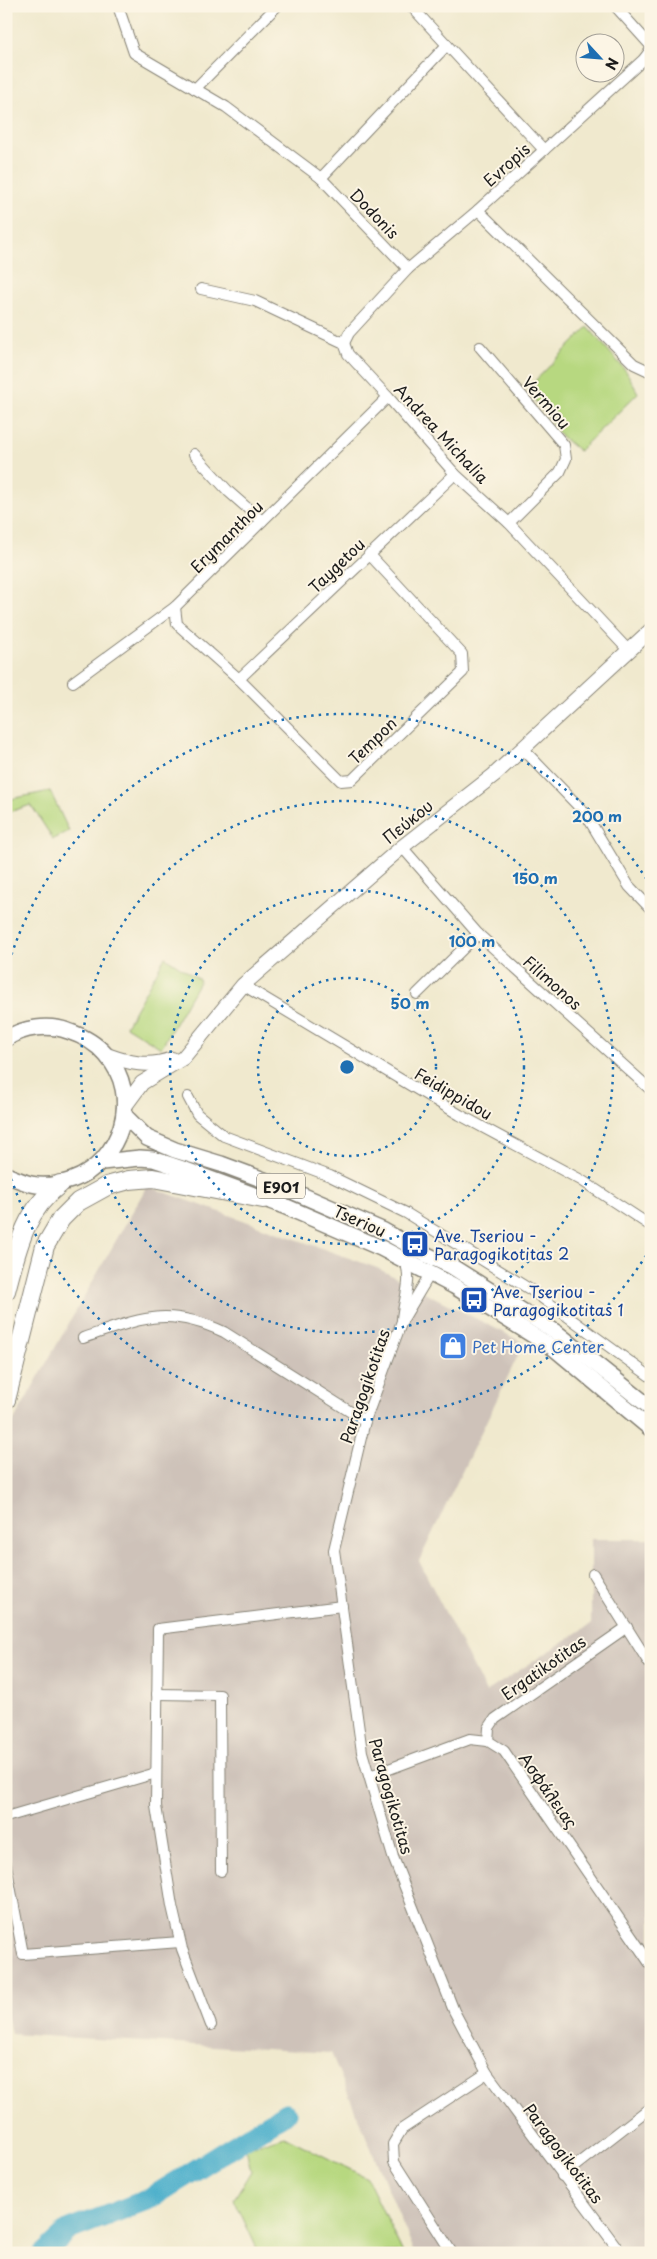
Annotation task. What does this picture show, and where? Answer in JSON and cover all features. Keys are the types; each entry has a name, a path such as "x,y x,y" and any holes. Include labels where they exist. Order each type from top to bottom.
{"highway":[{"path":"6,1400 46,1246 61,1219 78,1202 107,1186 129,1180 153,1178 264,1200"},
{"path":"6,1291 21,1236 28,1220 48,1193 60,1184"}],"main road":[{"name":"Πεύκου","path":"124,1111 142,1083 176,1064 192,1048 243,985 402,847 494,776 651,630"},
{"path":"6,1039 12,1035 36,1028 60,1028 86,1038 107,1055 121,1079 124,1111 120,1133 106,1157 86,1175 60,1184 32,1184 6,1175"},
{"name":"Πεύκου","path":"107,1055 125,1062 148,1065 176,1058 192,1048"},
{"name":"Tseriou","path":"124,1111 147,1138 175,1150 283,1186 384,1231 451,1266 557,1333 651,1408"},
{"name":"Tseriou","path":"102,1162 129,1159 153,1160 264,1200 345,1232 404,1260 454,1286 554,1349 651,1429"}],"street":[{"name":"Dodonis","path":"118,6 134,53 226,107 321,178 408,269"},
{"path":"411,6 544,150"},
{"name":"Evropis","path":"344,343 349,333 408,269 478,210 643,60 650,51 650,46 616,6"},
{"path":"196,89 272,8"},
{"path":"321,178 447,45"},
{"path":"478,210 634,364 650,372"},
{"path":"201,289 255,302 344,343"},
{"name":"Andrea Michalia","path":"344,343 348,354 455,474 509,523 629,651"},
{"name":"Vermiou","path":"480,347 564,445 566,459 560,472 509,523"},
{"name":"Erymanthou","path":"73,682 175,607 388,397"},
{"path":"194,454 229,492 262,521"},
{"name":"Taygetou","path":"239,679 455,474"},
{"name":"Tempon","path":"175,607 177,624 239,679 342,781 352,780 462,672 462,654 369,554"},
{"path":"523,748 585,813 629,886 651,910"},
{"name":"Filimonos","path":"402,847 478,934 651,1090"},
{"path":"417,994 478,934"},
{"name":"Feidippidou","path":"243,985 460,1115 581,1180 649,1222"},
{"path":"188,1097 198,1114 224,1136 330,1176 406,1213 531,1290 649,1371"},
{"path":"402,1321 403,1305 409,1280 408,1268 404,1260"},
{"name":"Paragogikotitas","path":"430,1274 402,1321 365,1421 334,1550 362,1752 393,1857 454,2011 487,2073 621,2253"},
{"path":"84,1338 142,1319 174,1316 204,1322 224,1332 365,1421"},
{"path":"593,1574 651,1666"},
{"path":"211,2025 180,1942 172,1906 156,1806 158,1629 342,1606"},
{"name":"Ergatikotitas","path":"488,1741 489,1728 495,1719 627,1627"},
{"path":"157,1694 220,1695 221,1872"},
{"path":"370,1776 470,1739 488,1741"},
{"name":"Ασφάλειας","path":"488,1741 504,1750 651,1965"},
{"path":"6,1817 156,1773"},
{"path":"6,1865 23,1954 180,1942"},
{"path":"452,2253 394,2162 393,2144 402,2129 487,2073"},
{"path":"562,2176 651,2107"}],"shaded area":[{"path":"147,1186 377,1268 524,1343 419,1561 486,1692 591,1624 591,1539 651,1539 651,2253 415,2253 331,2053 11,2034 6,2009 6,1434"}],"green space":[{"path":"588,327 626,371 638,393 579,451 561,436 527,389"},
{"path":"50,791 69,831 53,839 31,805 6,813 6,800"},
{"path":"165,957 200,980 161,1048 126,1026"},
{"path":"284,2136 367,2178 403,2253 259,2253 234,2199 251,2171 246,2148"}],"waterway":[{"path":"44,2253 69,2230 149,2199 286,2113"}],"place":[{"name":"Ave. Tseriou - Paragogikotitas 2","path":"415,1244"},
{"name":"Ave. Tseriou - Paragogikotitas 1","path":"474,1300"},
{"name":"Pet Home Center","path":"453,1346"}]}
